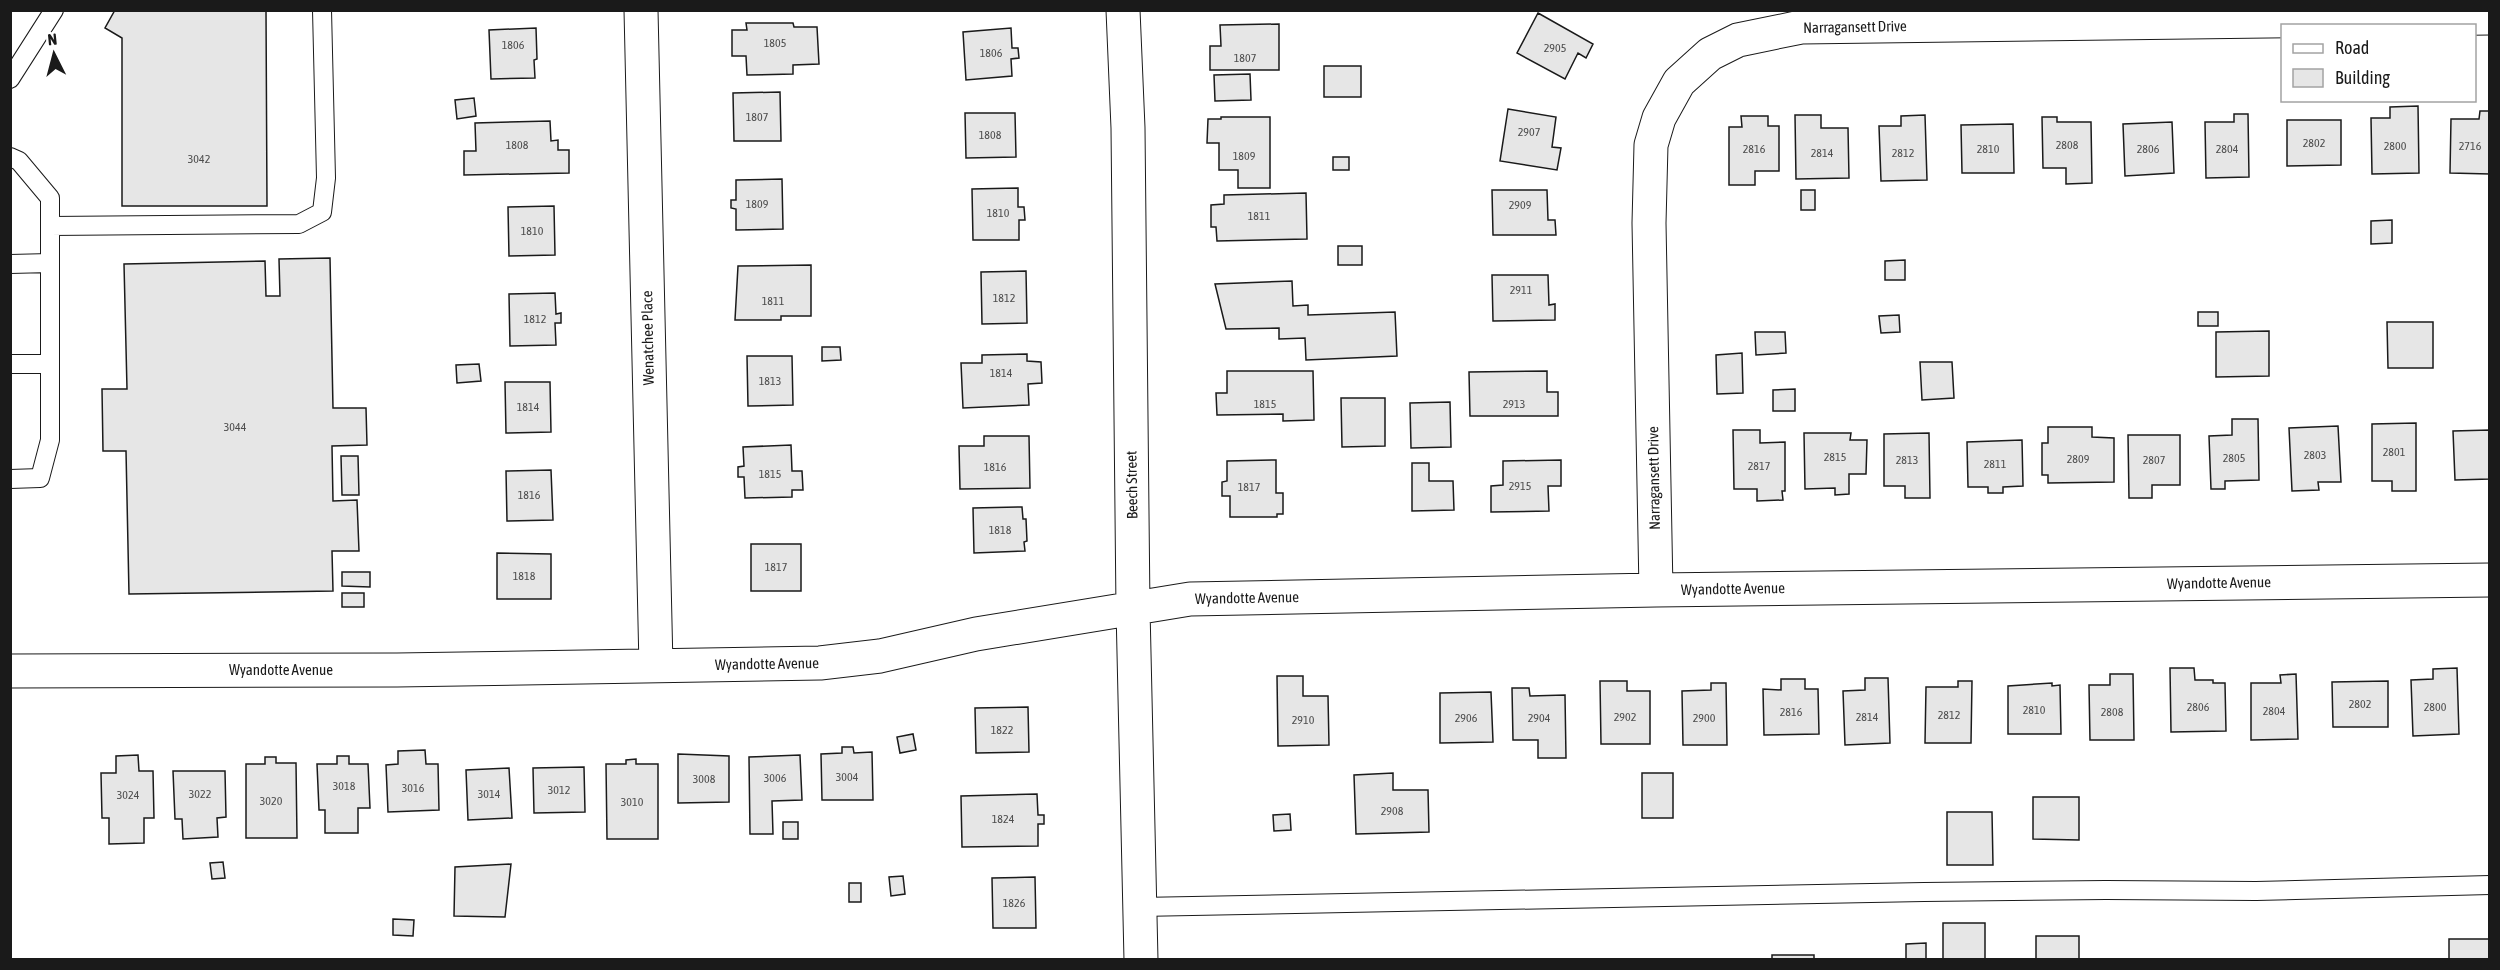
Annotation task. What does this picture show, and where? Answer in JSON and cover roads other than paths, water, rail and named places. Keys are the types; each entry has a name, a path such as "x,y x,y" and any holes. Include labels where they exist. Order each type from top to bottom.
{"street":[{"name":"Wenatchee Place","path":"641,10 656,666"},
{"name":"Beech Street","path":"1123,10 1128,128 1133,609 1141,960"},
{"name":"Narragansett Drive","path":"1656,590 1649,223 1651,145 1659,118 1679,82 1710,54 1738,40 1801,27 2490,18"},
{"name":"Wyandotte Avenue","path":"10,671 397,670 820,663 880,656 987,632 1190,599 1656,590 2490,580"}],"lane":[{"path":"10,79 54,10"},
{"path":"50,226 299,224 322,213 326,178 322,10"},
{"path":"10,157 18,161 50,198 50,440 40,478 10,479"},
{"path":"10,264 50,263"},
{"path":"10,364 50,364"},
{"path":"1139,907 1958,892 2256,891 2490,885"}]}
